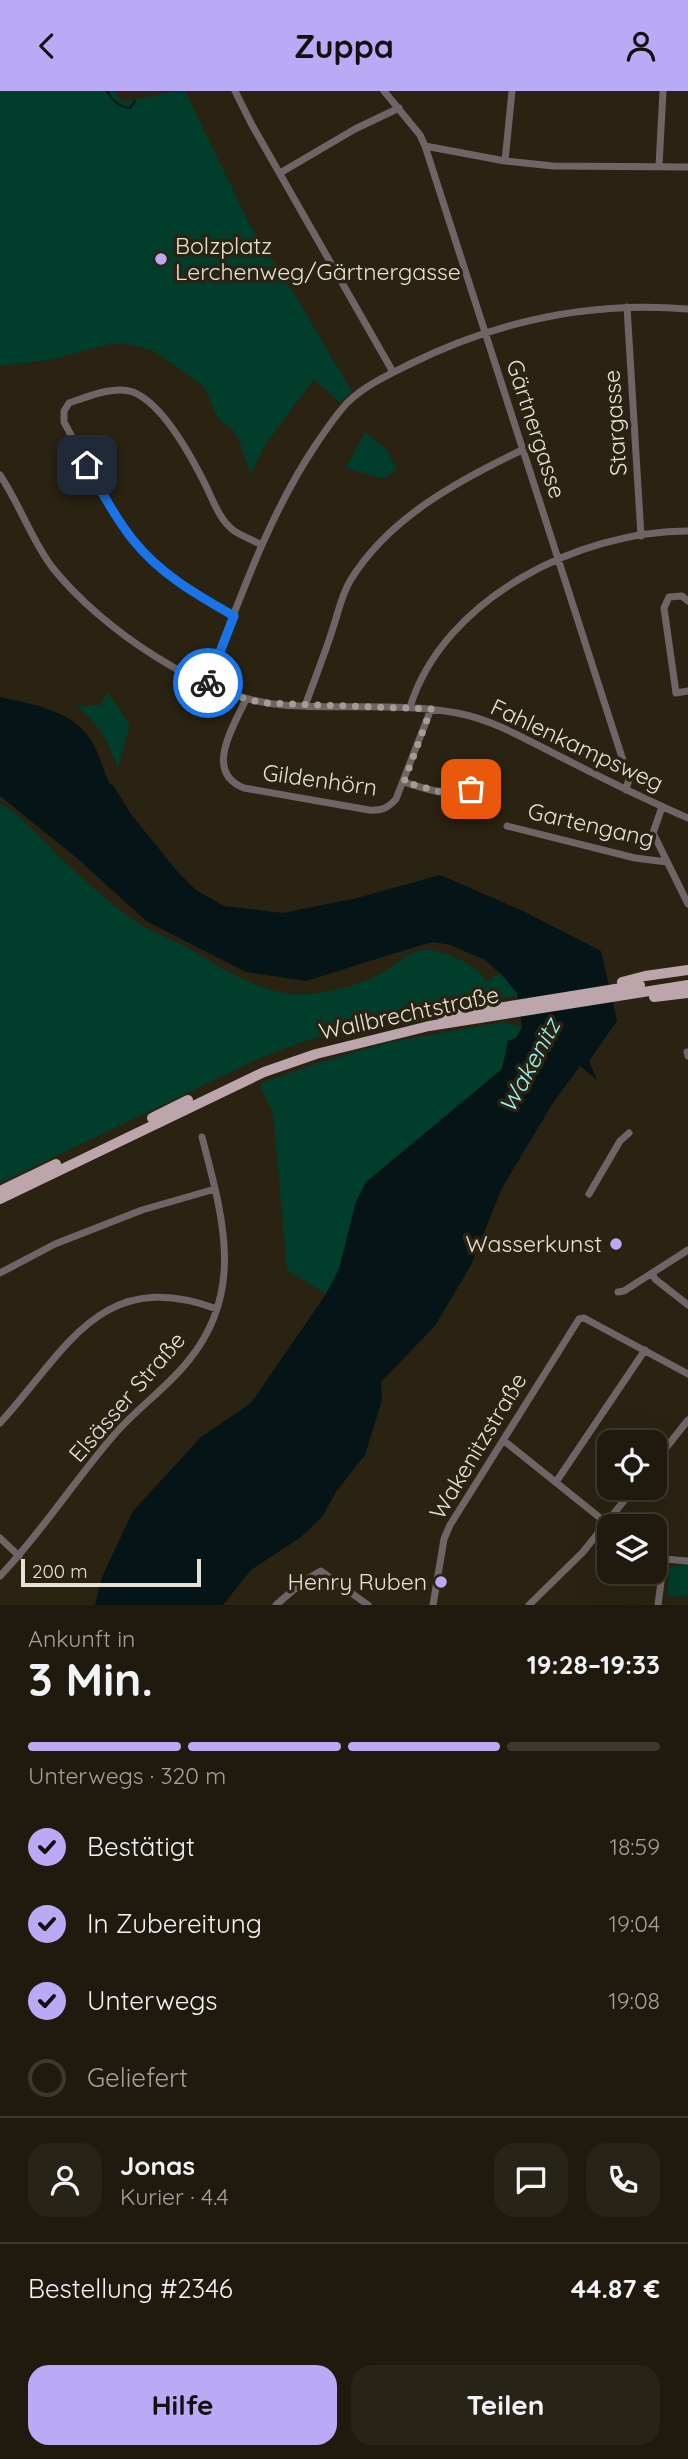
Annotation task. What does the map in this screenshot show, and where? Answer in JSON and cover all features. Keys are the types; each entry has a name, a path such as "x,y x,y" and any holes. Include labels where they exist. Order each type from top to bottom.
{"main road":[{"path":"584,997 645,976 688,970"},
{"name":"Wallbrechtstraße","path":"0,1191 261,1066 343,1038 688,979"},
{"name":"Wallbrechtstraße","path":"584,997 688,985"},
{"path":"584,997 688,993"},
{"name":"Wallbrechtstraße","path":"0,1199 264,1072 316,1053 469,1016"}],"street":[{"path":"235,91 393,372"},
{"name":"Gärtnergasse","path":"384,91 420,135 425,146 629,779 626,790"},
{"path":"505,161 512,91"},
{"path":"659,166 663,91"},
{"path":"280,173 355,129 399,108"},
{"path":"425,146 505,161 576,167 688,167"},
{"path":"208,683 262,545 293,479 348,402 393,372 437,350 484,332 557,314 626,307 688,309"},
{"name":"Stargasse","path":"626,307 641,536"},
{"path":"234,616 190,590 160,568 134,541 111,508 64,422 64,411 69,403 118,391 132,392 146,402 162,415 194,462 219,514 233,530 262,545"},
{"path":"305,706 343,594 357,570 404,521 446,489 522,450"},
{"name":"Fahlenkampsweg","path":"0,475 36,544 52,567 87,605 138,645 208,683 246,699 264,703 410,707 457,713 489,723 688,818"},
{"path":"410,707 426,667 455,629 509,585 559,560 602,544 688,531"},
{"path":"688,601 682,596 669,597 664,608 676,693 688,691"},
{"name":"Gildenhörn","path":"246,699 222,756 223,768 230,780 237,785 263,792 380,811 389,807 396,799 431,709"},
{"path":"404,782 449,794 471,789 479,783"},
{"path":"662,807 653,833 688,904"},
{"name":"Gartengang","path":"507,826 635,857 667,862"},
{"path":"589,1193 620,1141 629,1133"},
{"name":"Elsässer Straße","path":"0,1576 126,1422 189,1361 207,1333 217,1309 225,1277 225,1245 202,1137"},
{"path":"0,1273 55,1244 142,1210 215,1189"},
{"path":"618,1291 624,1291 688,1250"},
{"path":"652,1273 655,1279 688,1305"},
{"path":"0,1423 85,1325 120,1304 146,1297 173,1297 190,1299 217,1309"},
{"name":"Wakenitzstraße","path":"433,1605 444,1539 450,1525 582,1317 645,1350"},
{"path":"556,1482 645,1350 688,1374"},
{"path":"667,1446 688,1420"},
{"path":"503,1440 597,1516"},
{"path":"529,1605 597,1537"},
{"path":"0,1538 19,1556"},
{"path":"667,1559 688,1561"},
{"path":"276,1605 305,1580 321,1571 368,1605"},
{"path":"658,1605 661,1584"}],"green space":[{"path":"0,91 115,91 122,101 185,91 249,223 352,392 340,403 314,379 265,445 251,474 238,438 233,430 218,419 204,386 152,350 123,343 49,360 0,366"},
{"path":"365,432 386,449 397,469 383,479 346,468"},
{"path":"108,692 130,725 118,768 102,734 77,706 100,705"},
{"path":"0,804 18,816 84,880 131,918 249,982 284,993 309,994 334,990 371,978 412,953 430,950 468,964 483,976 486,982 500,973 517,992 517,996 381,1020 311,1039 260,1058 0,1183"},
{"path":"503,1022 522,1027 516,1038 508,1041 502,1069 426,1135 366,1182 356,1202 339,1269 326,1294 287,1270 273,1113 261,1083 390,1042"},
{"path":"688,1563 688,1597 667,1596 669,1568"}],"water":[{"name":"Wakenitz","path":"0,697 54,711 77,725 95,747 109,783 114,786 130,813 177,871 196,890 224,906 283,913 357,898 440,875 523,911 601,951 617,1021 589,1061 597,1080 580,1066 553,1103 502,1188 471,1265 435,1326 381,1382 382,1400 365,1455 336,1492 322,1517 301,1537 251,1570 223,1605 95,1605 102,1577 133,1511 201,1437 251,1403 326,1294 339,1269 356,1202 366,1182 502,1069 508,1041 516,1038 522,1027 517,993 485,960 450,945 434,942 418,946 306,981 246,972 146,921 78,859 0,796"}],"waterway":[{"path":"107,91 122,106 130,108 135,101"}],"way so far":[{"path":"208,683 246,699 264,703 431,709 404,782 449,794 471,789"}],"place":[{"name":"Bolzplatz Lerchenweg/Gärtnergasse","path":"161,259"},
{"name":"Wasserkunst","path":"616,1244"},
{"name":"Henry Ruben","path":"441,1582"}],"route":[{"path":"87,465 111,508 134,541 160,568 190,590 234,616 208,683"}]}
